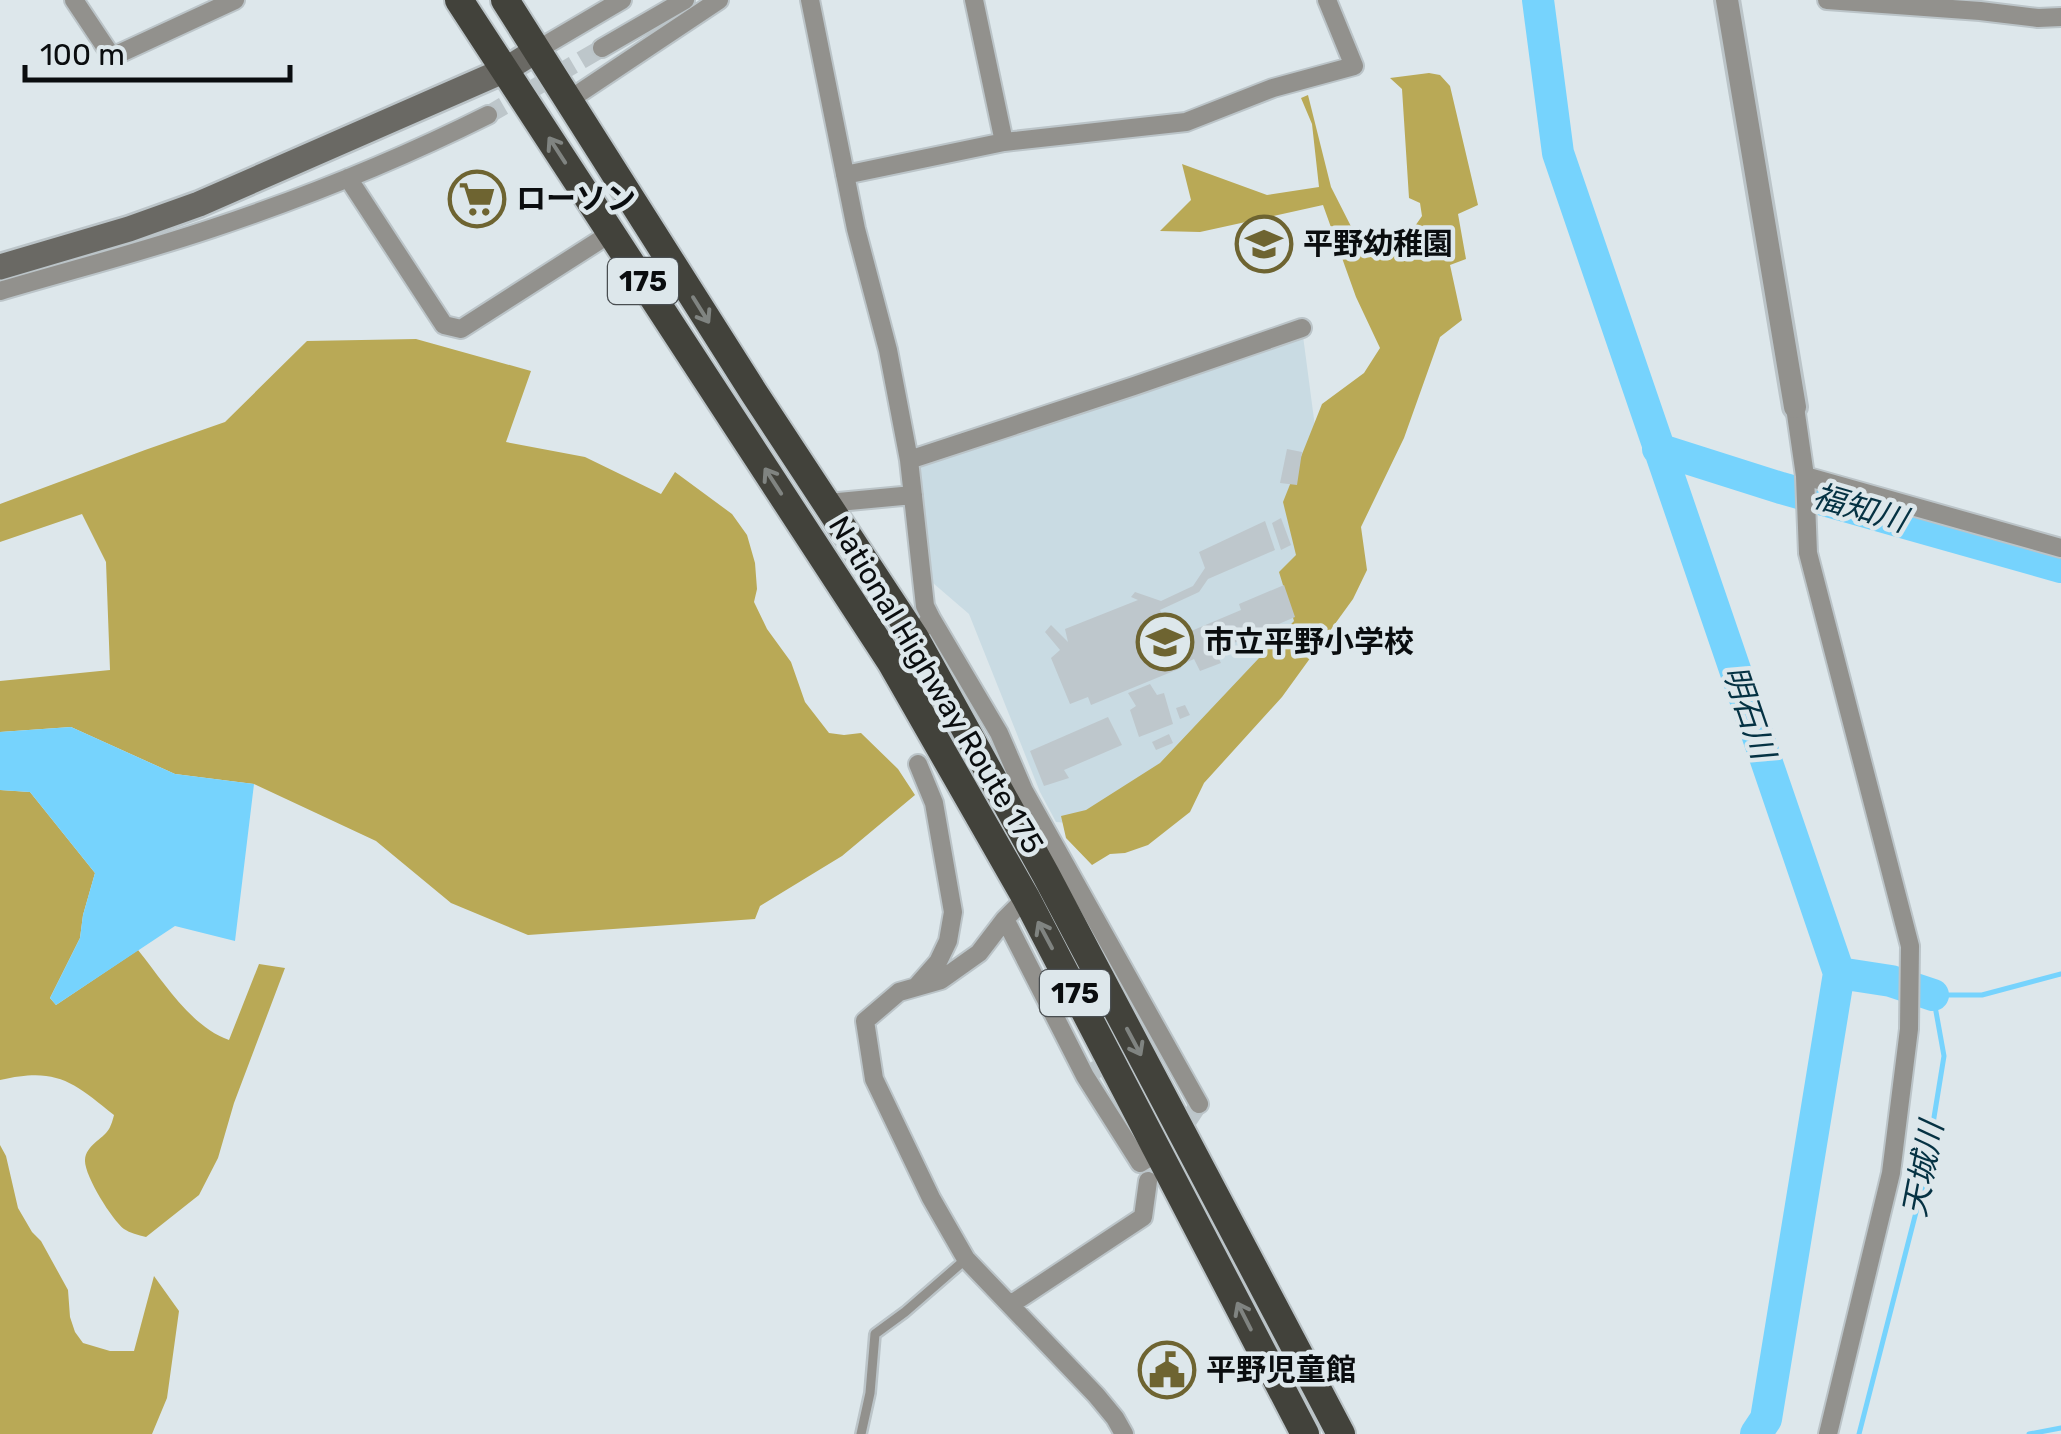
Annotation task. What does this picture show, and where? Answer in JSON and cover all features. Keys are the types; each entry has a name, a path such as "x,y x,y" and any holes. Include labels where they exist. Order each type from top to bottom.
{"highway":[{"name":"National Highway Route 175","path":"458,0 890,662 1026,898 1305,1434"},
{"name":"National Highway Route 175","path":"505,0 754,393 828,503 923,628 1046,875 1341,1434"}],"main road":[{"path":"0,267 200,204 505,70 537,50"}],"street":[{"path":"74,0 112,57 234,0"},
{"path":"537,50 622,0"},
{"path":"602,48 685,0"},
{"path":"569,100 719,0"},
{"path":"810,0 856,229 888,350 910,460 923,628 999,733 1024,791 1200,1104"},
{"path":"974,0 1004,142"},
{"path":"845,176 1004,142 1186,122 1273,88 1354,66 1328,0"},
{"path":"1727,0 1795,407 1805,476 1808,553 1910,946 1909,1030 1891,1173 1828,1434"},
{"path":"1827,0 2061,17"},
{"path":"0,291 213,228 348,178 488,115"},
{"path":"348,178 444,325 461,329 611,233"},
{"path":"200,204 213,228"},
{"path":"910,460 1302,328"},
{"path":"1805,476 2061,548"},
{"path":"828,503 913,495"},
{"path":"916,987 938,962 948,941 953,912 934,803 918,764"},
{"path":"1026,898 979,953 941,980 898,992 865,1022 874,1079 931,1198 966,1258 1096,1394 1124,1434"},
{"path":"1005,919 1085,1076 1140,1163 1158,1152"},
{"path":"1010,1306 1143,1217 1148,1180"}],"lane":[{"path":"862,1434 875,1334 966,1258"}],"shaded area":[{"path":"1440,75 1450,86 1478,205 1458,214 1466,259 1450,265 1462,320 1440,337 1404,438 1361,527 1367,570 1353,599 1282,697 1204,783 1190,812 1148,845 1110,854 1092,865 1066,838 1061,816 1086,810 1160,763 1294,621 1279,572 1296,555 1283,502 1322,404 1364,373 1380,348 1356,297 1323,205 1200,232 1160,231 1191,200 1182,164 1267,195 1319,187 1312,124 1301,98 1308,95 1331,187 1363,250 1413,229 1422,216 1420,203 1409,198 1402,89 1390,78"},
{"path":"1303,336 1336,621 1092,825 1056,822 1040,792 969,614 926,577 917,466"},
{"path":"416,339 531,371 506,442 585,457 661,494 675,472 732,514 747,535 755,563 754,602 767,629 791,662 805,702 829,733 861,733 898,769 915,795 842,856 760,906 755,919 528,935 451,903 376,841 254,784 175,774 71,727 0,732 0,681 110,670 106,562 82,514 0,542 0,504 225,422 307,341"},
{"path":"0,790 30,792 95,873 80,938 50,998 56,1005 138,950 190,1014 229,1040 259,964 285,968 234,1103 218,1158 199,1195 146,1237 119,1224 86,1167 88,1150 109,1129 114,1115 86,1093 50,1076 0,1080"},
{"path":"0,1145 18,1208 68,1290 70,1317 83,1343 110,1351 134,1351 154,1276 179,1311 167,1398 152,1434 0,1434"}],"water":[{"path":"71,727 175,774 254,784 235,941 175,926 56,1005 50,998 80,938 95,873 30,792 0,790 0,732"}],"building":[{"path":"1287,449 1302,452 1297,485 1280,483"},
{"path":"1281,518 1291,545 1281,550 1272,523"},
{"path":"1265,521 1275,550 1208,579 1199,592 1160,610 1181,668 1091,705 1088,697 1070,704 1051,658 1060,650 1045,632 1051,625 1068,642 1065,629 1138,600 1131,597 1135,592 1161,601 1193,586 1205,568 1199,552"},
{"path":"1284,585 1295,617 1215,651 1221,663 1200,671 1194,659 1185,663 1177,637 1241,610 1239,604"},
{"path":"1150,684 1157,695 1164,693 1173,724 1139,737 1130,710 1136,706 1128,693"},
{"path":"1185,705 1190,715 1180,719 1176,708"},
{"path":"1108,717 1122,745 1064,770 1069,778 1044,786 1030,751"},
{"path":"1169,734 1173,743 1156,750 1152,742"}],"waterway":[{"name":"明石川","path":"1538,0 1558,153 1839,973 1766,1419 1756,1434"},
{"name":"福知川","path":"1658,449 2061,567"},
{"name":"天城川","path":"1839,973 1891,981 1933,995"},
{"name":"天城川","path":"1859,1434 1923,1185 1944,1056 1933,995 1982,995 2061,974"},
{"path":"2029,1434 2061,1428"}],"tunnel":[{"path":"488,115 602,48"},
{"path":"1085,1076 1160,1033"},
{"path":"1158,1166 1199,1104"}],"place":[{"name":"ローソン","path":"477,199"},
{"name":"平野幼稚園","path":"1264,244"},
{"name":"市立平野小学校","path":"1165,642"},
{"name":"平野児童館","path":"1167,1370"}]}
